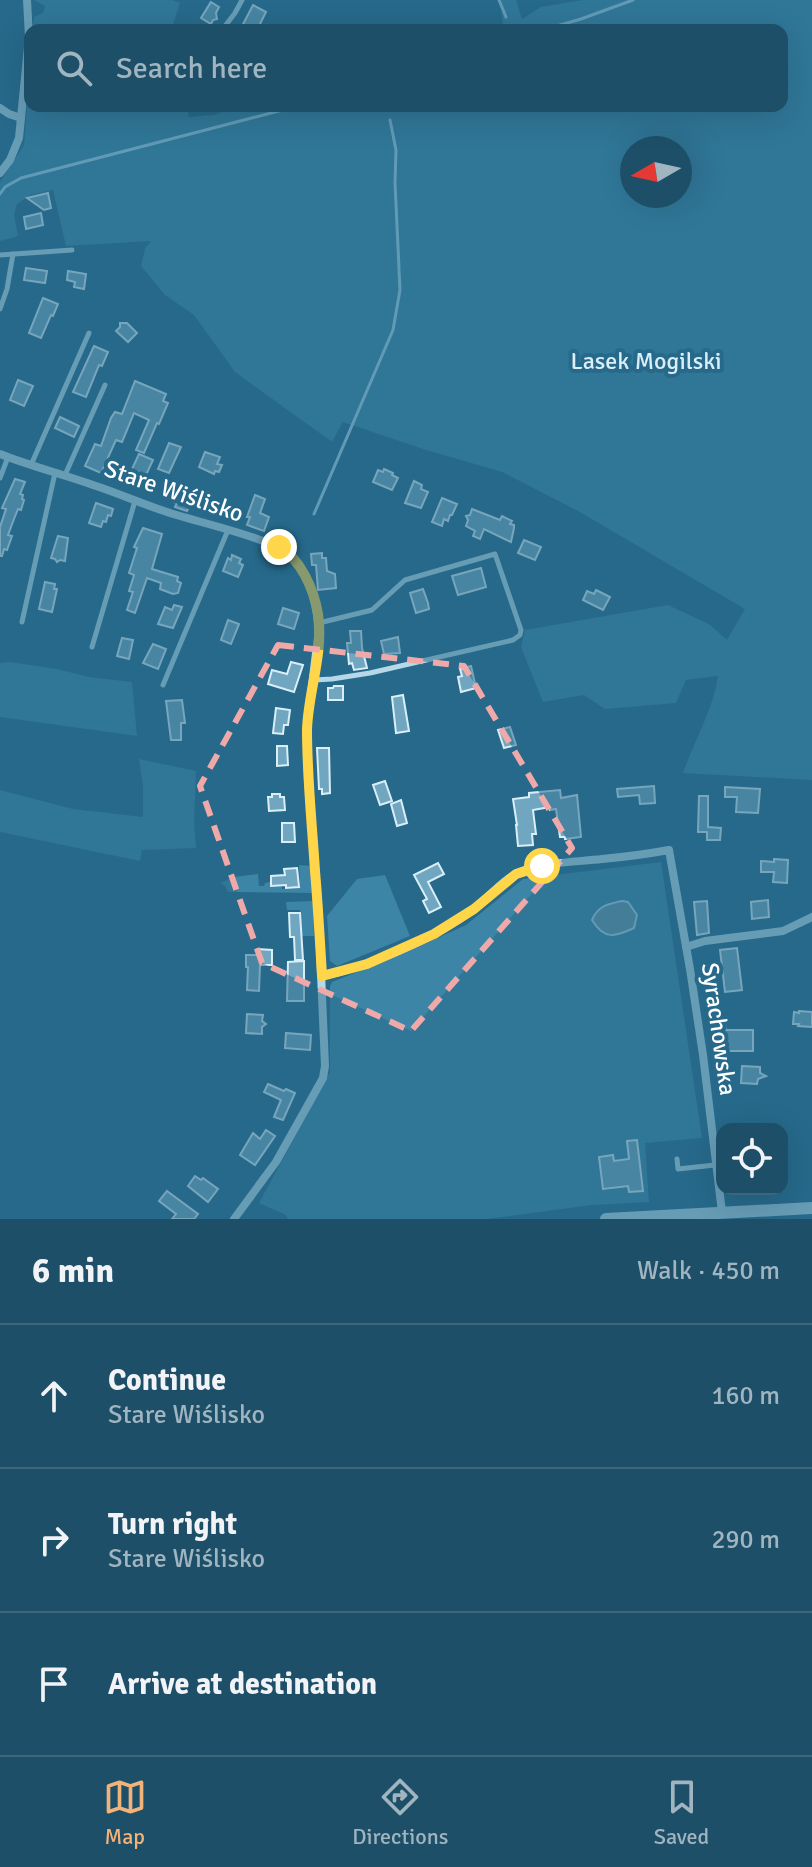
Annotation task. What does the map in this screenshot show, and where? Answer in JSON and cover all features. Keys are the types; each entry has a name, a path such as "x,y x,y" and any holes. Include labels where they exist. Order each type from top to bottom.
{"street":[{"path":"27,0 28,24"},
{"path":"0,173 10,160 19,138 24,88"},
{"path":"0,108 21,118"},
{"name":"Stare Wiślisko","path":"4,456 279,547 291,555 302,571 314,598 319,623 307,726 326,1054 323,1078 276,1162 234,1219"},
{"name":"Syrachowska","path":"322,976 367,964 434,934 474,909 516,874 555,863 669,850 716,1158"},
{"name":"Syrachowska","path":"686,947 705,941 783,931 812,917"},
{"name":"Syrachowska","path":"720,1195 722,1212"},
{"path":"606,1219 812,1208"}],"lane":[{"path":"227,24 242,0"},
{"path":"0,255 72,250"},
{"path":"0,309 10,278 13,254"},
{"path":"31,465 89,333"},
{"path":"22,622 60,474 105,385"},
{"path":"0,478 4,456"},
{"path":"92,647 135,500"},
{"path":"163,685 228,530"},
{"path":"314,680 370,673 513,640 521,630 495,554 405,580 372,610 319,623"},
{"path":"677,1159 678,1169 716,1165"}],"highlighted area":[{"path":"278,645 464,666 572,848 411,1031 262,963 200,786"}],"green space":[{"path":"34,0 172,0 180,3 173,24 33,24 34,17 43,13 45,6"},
{"name":"Lasek Mogilski","path":"500,0 516,0 522,19 541,7 583,0 812,0 812,780 683,773 708,713 718,676 686,680 676,703 605,709 584,695 543,702 521,647 525,630 668,605 709,624 727,640 745,609 578,511 502,472 343,422 332,442 235,372 194,315 165,295 141,266 145,249 151,241 66,246 53,190 30,195 17,204 14,215 18,235 0,241 0,182 24,145 27,112 188,112 188,117 223,112 788,112 788,24 503,24"},
{"path":"10,662 132,682 137,736 0,717 0,663"},
{"path":"139,759 196,771 196,848 142,850 140,861 0,832 0,790 73,809 143,817"},
{"path":"661,862 702,1138 645,1143 649,1202 592,1205 487,1219 288,1219 286,1215 259,1203 330,1072 332,982 466,925 523,879"},
{"path":"299,865 311,866 312,893 228,892 220,883 234,877 258,874 259,886 270,882 271,886 276,886 276,876 280,875 282,889 300,888"},
{"path":"385,875 410,936 337,966 330,961 327,916 357,879"},
{"path":"313,901 314,936 302,936 300,910 287,910 286,902"}],"shaded area":[{"path":"628,902 637,915 634,928 616,935 606,934 592,920 594,915 604,906"}],"building":[{"path":"211,2 219,7 217,19 211,24 201,18"},
{"path":"253,5 266,12 260,24 243,24"},
{"path":"48,193 51,208 44,210 27,198"},
{"path":"41,213 43,225 26,229 24,217"},
{"path":"26,268 47,271 45,283 24,280"},
{"path":"68,271 86,274 84,289 74,287 75,282 67,280"},
{"path":"43,298 58,304 41,338 29,333"},
{"path":"120,323 127,323 137,333 128,342 116,331"},
{"path":"94,346 108,352 86,397 73,392"},
{"path":"18,380 33,386 24,406 10,400"},
{"path":"135,381 166,394 163,401 168,403 144,453 136,450 149,420 134,413 122,442 116,440 101,473 85,466 95,444 101,446 115,412 122,414"},
{"path":"60,417 79,426 74,437 55,428"},
{"path":"169,443 181,447 169,473 158,469"},
{"path":"205,452 220,457 217,464 222,465 219,472 215,471 214,474 199,467"},
{"path":"139,454 153,460 146,475 132,469"},
{"path":"384,469 398,478 392,490 373,482 378,470 383,472"},
{"path":"15,479 25,482 20,494 24,500 8,535 12,536 7,550 4,549 0,556 0,527 6,509 2,508"},
{"path":"414,481 428,492 421,508 405,503"},
{"path":"179,486 196,490 200,502 196,501 187,511 175,507 177,503 173,502"},
{"path":"255,495 265,499 260,513 269,517 264,531 247,525"},
{"path":"442,498 457,504 442,526 432,522"},
{"path":"96,503 113,509 101,527 89,523"},
{"path":"472,509 500,520 502,516 512,521 511,542 484,529 480,539 473,536 475,531 466,526 466,516"},
{"path":"143,528 162,534 152,569 178,577 177,581 181,583 178,593 173,594 160,589 161,583 147,578 135,613 127,610 134,575 129,573 137,548 134,547"},
{"path":"58,536 68,538 65,561 57,562 51,558"},
{"path":"524,540 541,547 535,560 518,553"},
{"path":"322,553 322,558 326,558 327,571 335,574 336,588 318,590 316,565 312,565 311,554"},
{"path":"232,555 241,559 239,563 243,565 238,577 223,571"},
{"path":"481,568 486,587 458,595 452,576"},
{"path":"45,582 55,584 54,589 57,589 52,612 39,609"},
{"path":"423,589 429,609 416,613 410,593"},
{"path":"596,590 610,597 603,610 583,600 587,591 594,594"},
{"path":"174,605 182,607 173,628 158,624 165,607 172,610"},
{"path":"283,608 299,613 294,629 278,624"},
{"path":"228,620 239,624 231,644 221,640"},
{"path":"350,631 361,631 367,668 354,670 352,663 349,664 347,643 351,643"},
{"path":"398,637 400,653 384,654 381,641"},
{"path":"122,638 133,640 129,659 117,656"},
{"path":"153,644 166,649 158,669 143,663"},
{"path":"291,662 303,665 294,692 268,684 272,670 287,674"},
{"path":"471,666 476,688 461,692 460,669"},
{"path":"343,686 343,700 328,700 328,688"},
{"path":"403,695 409,731 396,733 392,697"},
{"path":"182,700 185,723 181,723 181,740 171,740 166,701"},
{"path":"276,708 290,710 283,734 273,733"},
{"path":"510,727 516,745 504,748 498,730"},
{"path":"277,746 287,746 288,765 277,766"},
{"path":"317,748 329,748 330,793 322,794 322,789 319,789"},
{"path":"385,781 392,801 380,805 373,785"},
{"path":"654,786 655,803 640,804 639,795 618,797 617,789"},
{"path":"725,787 760,789 758,813 736,812 737,797 725,797"},
{"path":"560,790 561,798 577,795 581,837 560,837 556,809 550,810 550,807 533,810 536,834 532,834 533,845 518,846 513,799 529,797 529,793"},
{"path":"272,794 284,797 285,810 269,811 268,797"},
{"path":"699,796 708,796 708,827 721,828 720,840 707,840 707,832 698,832"},
{"path":"401,800 407,823 397,826 391,804"},
{"path":"282,823 294,823 295,842 282,842"},
{"path":"774,859 788,860 787,883 773,882 774,872 761,872 761,861 774,862"},
{"path":"438,863 444,874 428,882 441,907 429,913 423,901 427,899 414,875"},
{"path":"297,868 299,887 271,886 271,876 285,875 284,869"},
{"path":"768,900 769,917 752,919 751,902"},
{"path":"707,901 709,933 697,935 694,902"},
{"path":"289,913 300,913 303,960 295,960"},
{"path":"737,948 742,990 725,992 720,950"},
{"path":"257,949 272,950 272,965 260,965 259,991 247,990 246,955 257,955"},
{"path":"304,961 304,1001 287,1001 288,962"},
{"path":"794,1012 812,1012 812,1027 793,1024"},
{"path":"247,1014 263,1015 262,1021 266,1024 262,1027 262,1034 246,1033"},
{"path":"724,1020 726,1030 753,1030 753,1051 717,1051 713,1021"},
{"path":"286,1033 311,1035 310,1050 285,1048"},
{"path":"742,1066 760,1067 760,1073 766,1076 758,1079 757,1084 741,1083"},
{"path":"268,1084 295,1093 283,1120 274,1117 281,1100 264,1092"},
{"path":"266,1130 275,1136 255,1165 240,1155 253,1133 260,1139"},
{"path":"637,1140 643,1191 629,1192 628,1186 603,1189 599,1157 613,1155 614,1161 629,1159 627,1141"},
{"path":"195,1176 218,1189 208,1202 188,1186"},
{"path":"167,1191 198,1214 194,1219 172,1219 176,1214 159,1201"}],"waterway":[{"path":"499,0 506,17"},
{"path":"564,24 633,0"},
{"path":"0,194 5,187 21,178 275,112"},
{"path":"390,120 396,150 399,268"},
{"path":"314,514 393,330 400,290 399,270"}],"route":[{"path":"279,547 294,558 302,571 314,598 319,623 307,726 322,976 367,964 434,934 474,909 516,874 542,866"}]}
